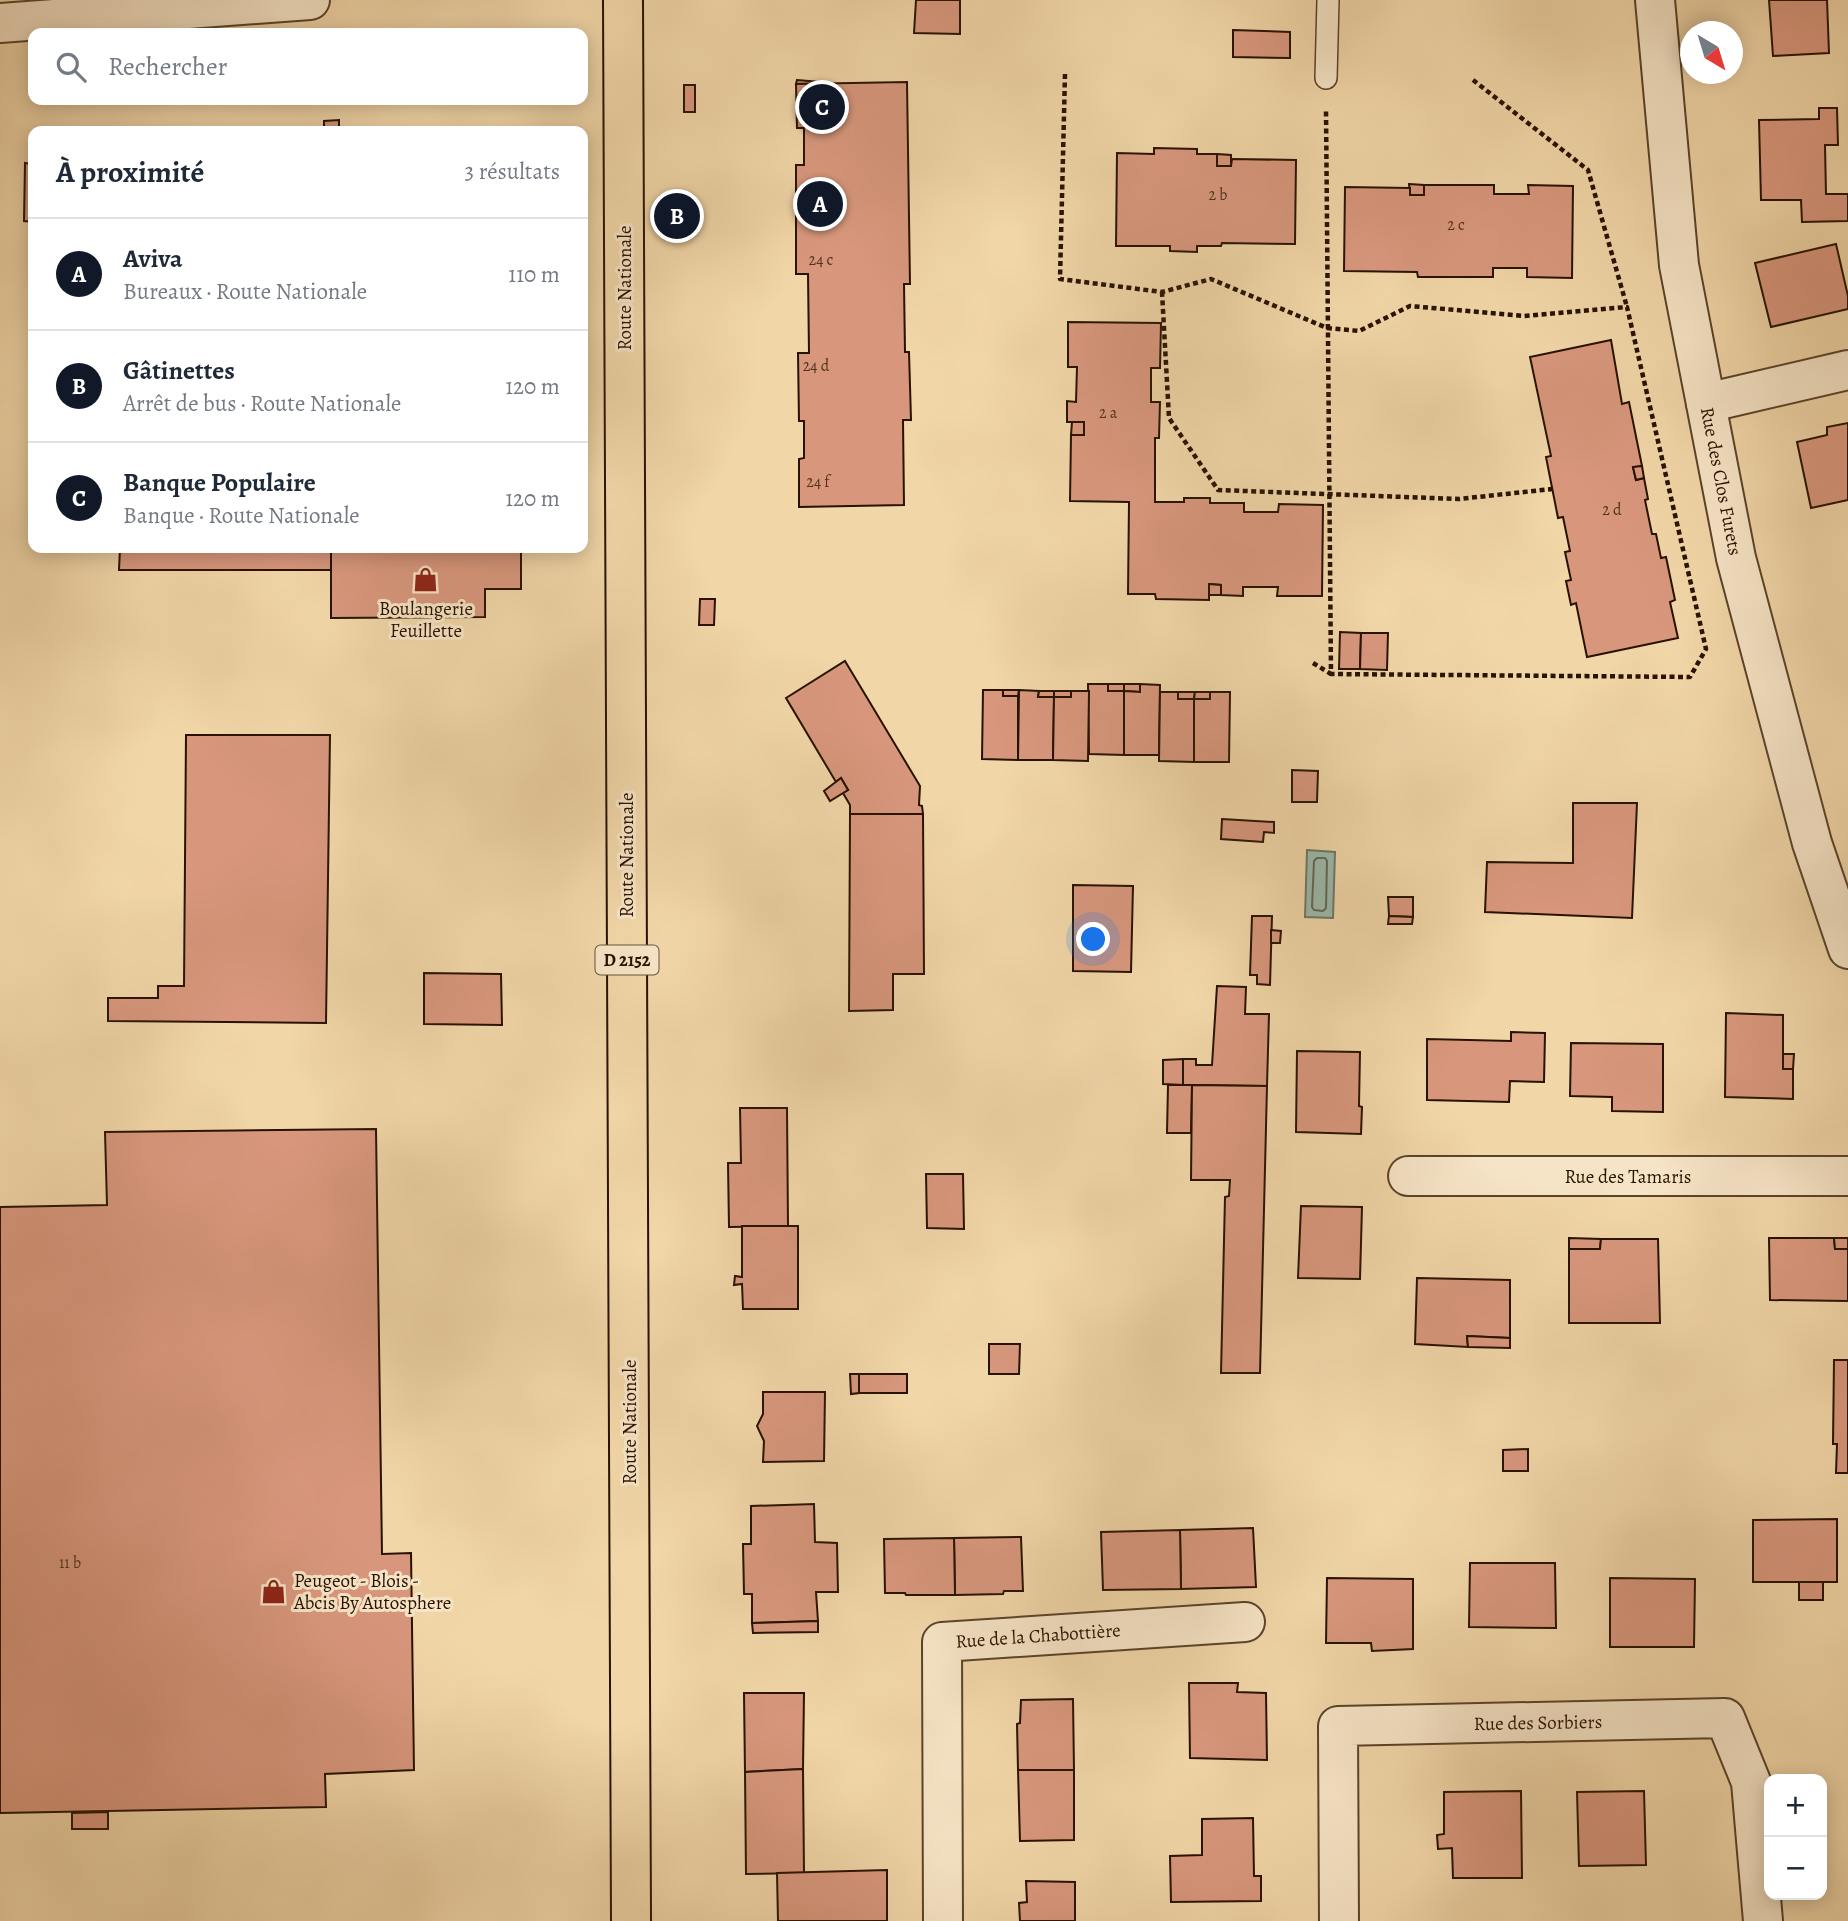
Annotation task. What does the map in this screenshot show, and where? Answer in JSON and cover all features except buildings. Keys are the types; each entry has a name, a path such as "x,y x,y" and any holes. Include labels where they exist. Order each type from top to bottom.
{"main road":[{"name":"Route Nationale","path":"623,0 631,1921"}],"street":[{"path":"0,23 310,0"},
{"name":"Rue des Clos Furets","path":"1655,0 1679,265 1740,571 1812,843 1848,949"},
{"path":"1706,402 1848,370"},
{"name":"Rue des Tamaris","path":"1408,1176 1848,1176"},
{"name":"Rue de la Chabottière","path":"943,1921 942,1642 1245,1622"},
{"name":"Rue des Sorbiers","path":"1339,1921 1338,1726 1725,1718 1751,1782 1763,1921"}],"lane":[{"path":"1326,78 1328,0"}],"path":[{"path":"1065,74 1060,279 1161,292 1211,279 1328,328 1360,331 1410,306 1524,316 1627,307"},
{"path":"1326,78 1331,674"},
{"path":"1312,663 1331,674 1690,677 1706,649 1627,307 1588,170 1474,80"},
{"path":"1161,292 1169,418 1218,490 1459,499 1552,489"}],"water":[{"path":"1307,850 1335,852 1333,918 1305,917"}],"place":[{"name":"Banque Populaire","path":"822,107"},
{"name":"Aviva","path":"820,204"},
{"name":"Gâtinettes","path":"677,216"},
{"name":"Boulangerie Feuillette","path":"426,580"},
{"name":"Peugeot - Blois - Abcis By Autosphere","path":"274,1591"}]}
